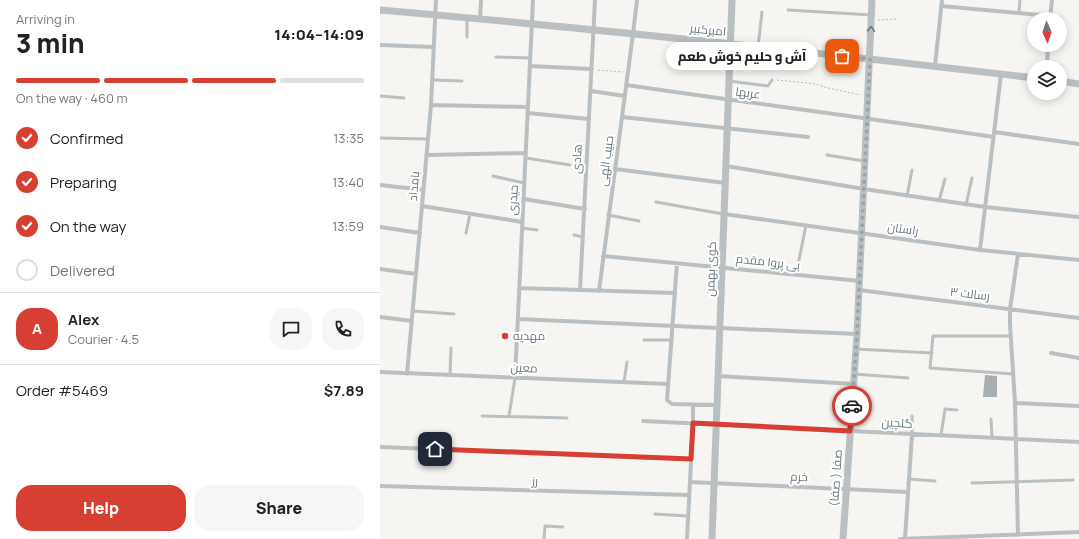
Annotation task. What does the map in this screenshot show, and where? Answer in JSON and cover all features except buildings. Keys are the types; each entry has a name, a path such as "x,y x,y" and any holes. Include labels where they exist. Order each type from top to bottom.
{"street":[{"name":"بامداد","path":"407,374 433,80 436,0"},
{"path":"480,18 481,0"},
{"name":"حیدری","path":"515,378 533,0"},
{"name":"هادی","path":"580,290 595,0"},
{"name":"حبیب الهی","path":"599,291 633,34 636,0"},
{"name":"کوی بهمن","path":"712,539 732,0"},
{"name":"صفا ( صفا)","path":"843,539 860,281 872,0"},
{"path":"935,66 942,0"},
{"path":"1051,12 1052,0"},
{"path":"941,6 1027,14"},
{"name":"امیرکبیر","path":"380,10 532,23 1027,77"},
{"path":"380,45 434,47"},
{"path":"530,66 592,69"},
{"path":"980,250 1001,74"},
{"path":"1067,82 1079,84"},
{"name":"عربها","path":"626,85 994,135 1079,144"},
{"path":"591,91 625,96"},
{"path":"431,105 528,107"},
{"path":"528,113 589,119"},
{"path":"622,117 808,137"},
{"path":"427,155 526,156"},
{"path":"726,166 985,208 1079,217"},
{"path":"615,169 725,183"},
{"path":"380,186 424,190"},
{"path":"524,199 585,210"},
{"path":"422,206 522,222"},
{"name":"راستان","path":"724,214 980,250 1079,260"},
{"path":"380,227 420,233"},
{"path":"1018,254 1010,309 1015,403 1018,535"},
{"name":"بی پروا مقدم","path":"603,256 860,281"},
{"path":"678,263 666,396 669,403 716,405"},
{"path":"380,269 416,274"},
{"path":"519,288 675,293"},
{"name":"رسالت ۳","path":"859,290 1079,318"},
{"path":"380,317 412,321"},
{"path":"518,319 857,334"},
{"path":"1051,353 1079,358"},
{"name":"معین","path":"380,372 667,384"},
{"path":"718,376 854,384"},
{"path":"1015,403 1079,406"},
{"path":"687,539 693,405"},
{"name":"گلچین","path":"642,421 1079,442"},
{"path":"904,539 912,434"},
{"path":"380,446 691,459"},
{"name":"خرم","path":"690,482 908,492"},
{"name":"رز","path":"380,486 689,495"},
{"path":"900,539 957,538 1079,532"}],"lane":[{"path":"1018,13 1020,0"},
{"path":"788,10 872,17"},
{"path":"758,47 762,12"},
{"path":"467,17 467,38"},
{"path":"496,57 530,58"},
{"path":"433,80 462,81"},
{"path":"729,81 768,86 772,80"},
{"path":"380,96 404,98"},
{"path":"380,138 428,139"},
{"path":"826,155 865,161"},
{"path":"526,156 570,165"},
{"path":"907,196 912,170"},
{"path":"493,176 524,183"},
{"path":"966,205 972,178"},
{"path":"940,201 945,179"},
{"path":"656,202 724,214"},
{"path":"466,233 470,214"},
{"path":"608,215 639,220"},
{"path":"796,275 806,225"},
{"path":"522,228 537,230"},
{"path":"574,235 583,237"},
{"path":"413,311 454,314"},
{"path":"1011,336 933,336 930,368 1013,374"},
{"path":"644,340 672,340"},
{"path":"450,375 451,348"},
{"path":"856,349 932,353"},
{"path":"624,382 627,362"},
{"path":"854,374 908,378"},
{"path":"509,416 515,378"},
{"path":"941,435 945,409 957,410"},
{"path":"482,416 566,418"},
{"path":"912,416 912,434"},
{"path":"991,419 992,438"},
{"path":"909,479 935,481"},
{"path":"972,482 1073,480"},
{"path":"655,514 688,516"},
{"path":"544,539 545,526 563,527"}],"path":[{"path":"872,17 897,19"},
{"path":"592,69 628,72"},
{"path":"772,80 816,84 868,97"}],"way so far":[{"path":"842,56 870,59 857,334 852,406"}],"place":[{"name":"آش و حلیم خوش طعم","path":"842,56"},
{"name":"مهدیه","path":"505,336"}],"route":[{"path":"435,449 691,459 693,423 850,431 852,406"}]}
